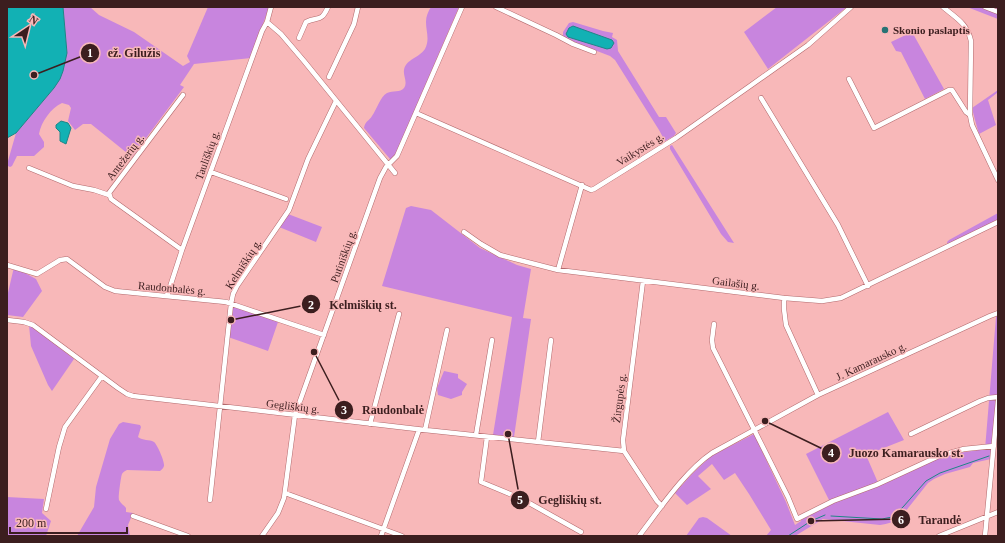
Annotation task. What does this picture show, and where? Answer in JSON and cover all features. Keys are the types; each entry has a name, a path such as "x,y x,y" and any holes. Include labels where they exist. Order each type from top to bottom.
{"street":[{"name":"Tauliškių g.","path":"167,296 182,250 262,31 267,22 271,7"},
{"path":"299,38 306,22 318,20 323,16 328,7"},
{"path":"329,78 354,24 358,7"},
{"name":"Putiniškių g.","path":"262,536 278,513 286,493 295,416 380,178 384,169 398,156 462,7"},
{"path":"496,7 573,44 594,52"},
{"name":"Vaikystės g.","path":"416,113 591,190 597,188 676,138 808,45 851,7"},
{"path":"943,7 967,27 971,41 970,115 972,125 998,180"},
{"path":"985,7 998,12"},
{"path":"267,22 281,34 395,173"},
{"path":"850,80 874,128 949,90 952,90 966,112 970,115"},
{"name":"Antežerių g.","path":"182,250 140,221 111,199 109,195 110,191 183,95"},
{"path":"761,98 838,225 868,286"},
{"name":"Kelmiškių g.","path":"210,500 219,406 233,294 240,281 289,210 308,159 336,100"},
{"path":"29,168 73,186 94,190 109,195"},
{"path":"211,172 286,199"},
{"path":"558,270 582,185"},
{"name":"Gailašių g.","path":"464,232 500,255 558,270 784,298 831,301 868,286 998,222"},
{"name":"Raudonbalės g.","path":"7,265 37,274 60,260 67,259 109,289 115,291 223,302 324,335"},
{"name":"Žirgupės g.","path":"624,451 624,427 643,281"},
{"path":"784,298 786,325 818,395"},
{"name":"J. Kamarausko g.","path":"639,536 662,506 704,458 818,395 998,313"},
{"path":"370,424 399,314"},
{"name":"Gegliškių g.","path":"7,320 24,322 33,325 123,392 133,396 418,430 624,451"},
{"path":"714,324 712,340 713,348 788,497 797,519 833,501 876,485 939,456 964,449 994,446"},
{"path":"424,430 447,330"},
{"path":"476,436 492,340"},
{"path":"538,442 551,340"},
{"path":"46,509 59,447 65,427 102,376"},
{"path":"911,434 988,398 998,397"},
{"path":"985,536 998,401"},
{"path":"381,536 418,430"},
{"path":"487,437 481,482 522,499 581,532"},
{"path":"624,451 657,501 662,506"},
{"path":"286,493 402,536"},
{"path":"939,536 998,512"},
{"path":"133,516 188,536"}],"shaded area":[{"path":"63,7 90,7 99,15 134,32 183,66 190,62 187,56 208,7 269,7 251,58 194,64 180,85 184,87 132,157 91,124 83,124 75,130 68,121 71,108 69,105 62,103 50,112 40,129 39,134 44,142 44,147 34,156 17,156 10,167 8,166 8,161 16,133 54,88 67,53"},
{"path":"431,7 459,7 395,156 390,159 364,128 366,122 372,116 380,100 387,93 402,90 404,88 406,84 404,72 405,66 425,49 428,39 426,20 427,14"},
{"path":"777,7 847,7 768,69 744,32"},
{"path":"967,7 998,7 998,19"},
{"path":"573,22 613,33 612,37 617,40 618,51 659,117 666,117 676,133 674,136 665,141 615,60 610,56 563,38 563,32 569,23"},
{"path":"912,32 944,89 925,99 901,52 896,51 891,42"},
{"path":"998,90 998,95 997,93 988,100 996,125 979,134 972,108"},
{"path":"672,145 734,243 728,242 721,234 670,149 670,146"},
{"path":"411,206 431,210 480,248 517,265 531,269 523,318 531,319 514,437 493,435 512,317 382,286 406,208"},
{"path":"998,213 998,219 948,245 947,242 949,240"},
{"path":"288,214 322,227 316,242 279,227"},
{"path":"14,267 36,279 42,291 23,317 7,315 7,297"},
{"path":"233,307 278,322 268,351 228,337"},
{"path":"998,314 998,386 991,459 973,463 970,467 945,474 934,479 928,483 901,517 896,520 880,525 823,519 795,536 766,536 771,530 735,473 724,480 712,464 698,476 711,489 687,505 675,493 711,456 754,434 786,502 795,525 801,520 831,504 806,454 888,412 904,440 866,455 879,485 946,455 985,449 996,317"},
{"path":"29,325 39,331 74,359 52,391 31,346"},
{"path":"444,371 458,374 458,378 467,384 462,392 462,395 451,399 438,395 437,388"},
{"path":"123,422 140,425 141,427 138,437 155,443 162,457 164,464 163,469 160,471 127,470 122,474 119,500 126,508 126,512 133,513 128,525 130,536 77,536 94,507 96,487 110,439 119,424"},
{"path":"7,497 44,499 42,513 51,521 46,536 7,536"},
{"path":"699,518 707,518 732,536 686,536"}],"water":[{"path":"7,7 63,7 67,53 63,71 54,88 16,133 7,138"},
{"path":"573,26 612,40 614,43 611,48 607,49 568,37 566,34 569,28"},
{"path":"61,121 68,123 71,128 66,144 60,141 60,132 56,128 56,125"}],"waterway":[{"path":"831,516 882,519 892,517 926,481 940,473 989,456"},
{"path":"788,536 811,521 825,515"}],"place":[{"name":"Skonio paslaptis","path":"885,30"},
{"name":"ež. Gilužis","path":"34,75"},
{"name":"Kelmiškių st.","path":"231,320"},
{"name":"Raudonbalė","path":"314,352"},
{"name":"Juozo Kamarausko st.","path":"765,421"},
{"name":"Gegliškių st.","path":"508,434"},
{"name":"Tarandė","path":"811,521"}]}
